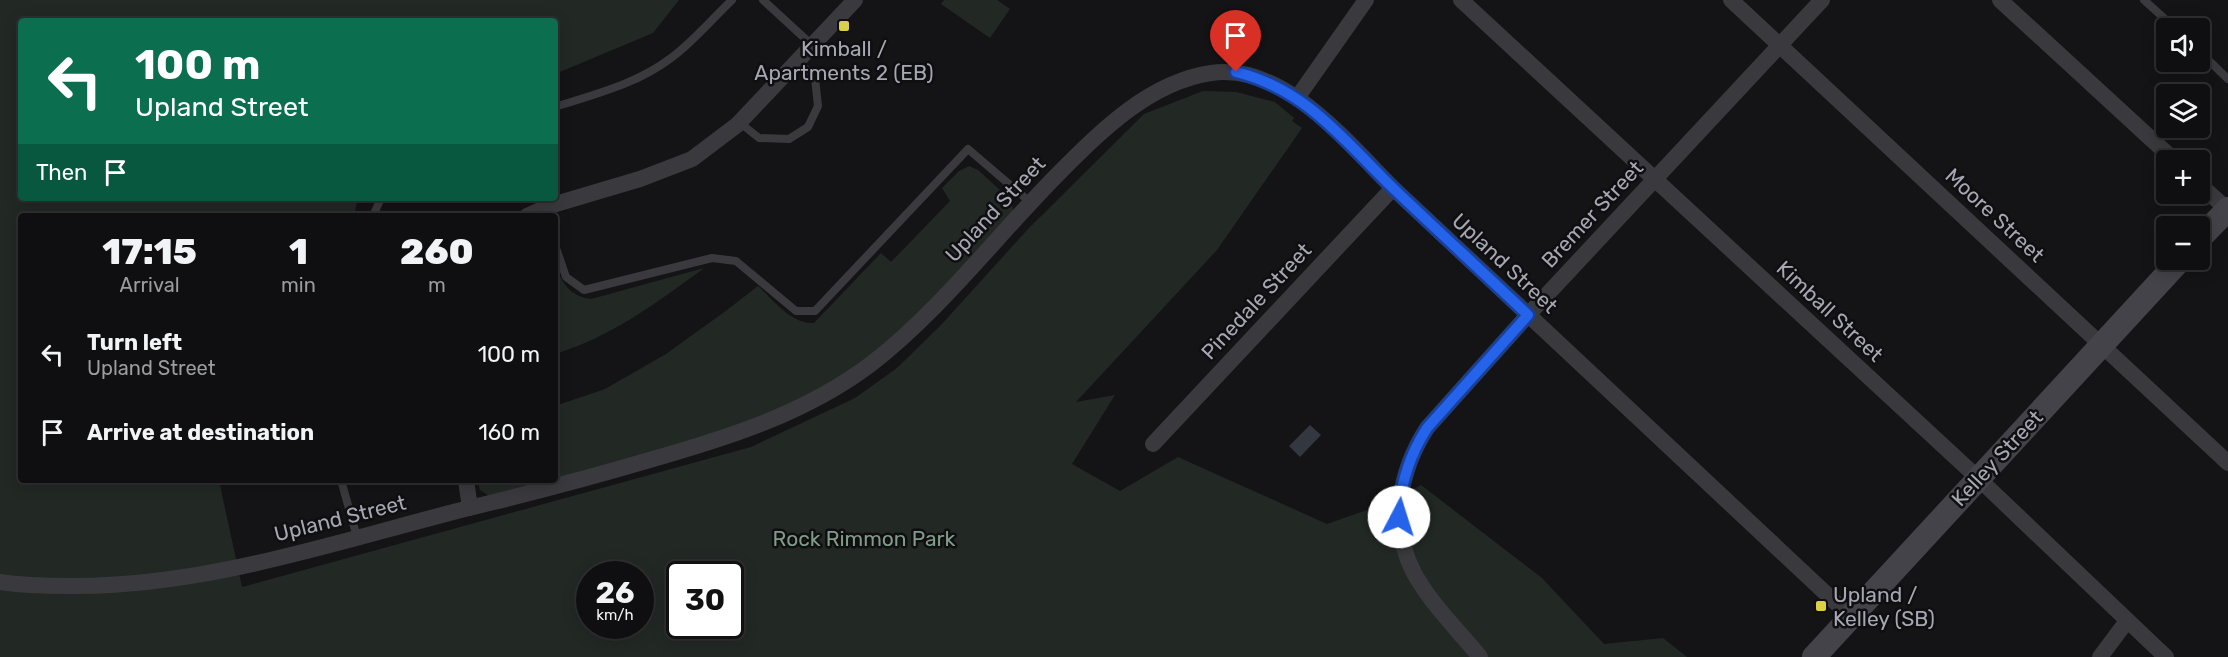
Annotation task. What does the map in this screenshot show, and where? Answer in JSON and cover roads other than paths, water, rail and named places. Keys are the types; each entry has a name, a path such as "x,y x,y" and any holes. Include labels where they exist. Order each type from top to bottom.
{"street":[{"path":"538,213 675,167 692,159 740,122 855,0"},
{"path":"1297,98 1366,0"},
{"name":"Kimball Street","path":"1461,0 1979,479 2166,657"},
{"name":"Moore Street","path":"1731,0 2228,463"},
{"name":"Bremer Street","path":"1480,657 1414,572 1401,536 1400,497 1409,460 1427,428 1528,315 1822,0"},
{"path":"2000,0 2163,150"},
{"name":"Upland Street","path":"0,582 84,586 192,577 249,565 556,488 718,441 771,421 806,405 846,381 898,341 926,316 1029,202 1096,136 1126,111 1176,83 1215,72 1236,72 1274,84 1323,118 1393,188 1851,617"},
{"name":"Pinedale Street","path":"1153,444 1393,188"},
{"path":"2210,194 2228,210 2210,228"},
{"name":"Kelley Street","path":"1814,657 2171,270"},
{"path":"466,483 470,508"},
{"path":"2100,657 2127,621"}],"lane":[{"path":"558,106 628,83 651,71 672,58 732,0"},
{"path":"763,0 812,45"},
{"path":"2144,0 2164,18"},
{"path":"740,122 759,138 789,139 808,127 818,106 815,78 798,61"},
{"path":"2210,62 2228,79"},
{"path":"558,254 566,277 584,290 712,258 736,261 796,311 815,310 968,149 1029,202"},
{"path":"342,483 357,537"}],"place":[{"name":"Kimball / Apartments 2 (EB)","path":"844,26"},
{"name":"Upland / Kelley (SB)","path":"1821,606"}],"park label":[{"name":"Rock Rimmon Park","path":"864,538"}]}
